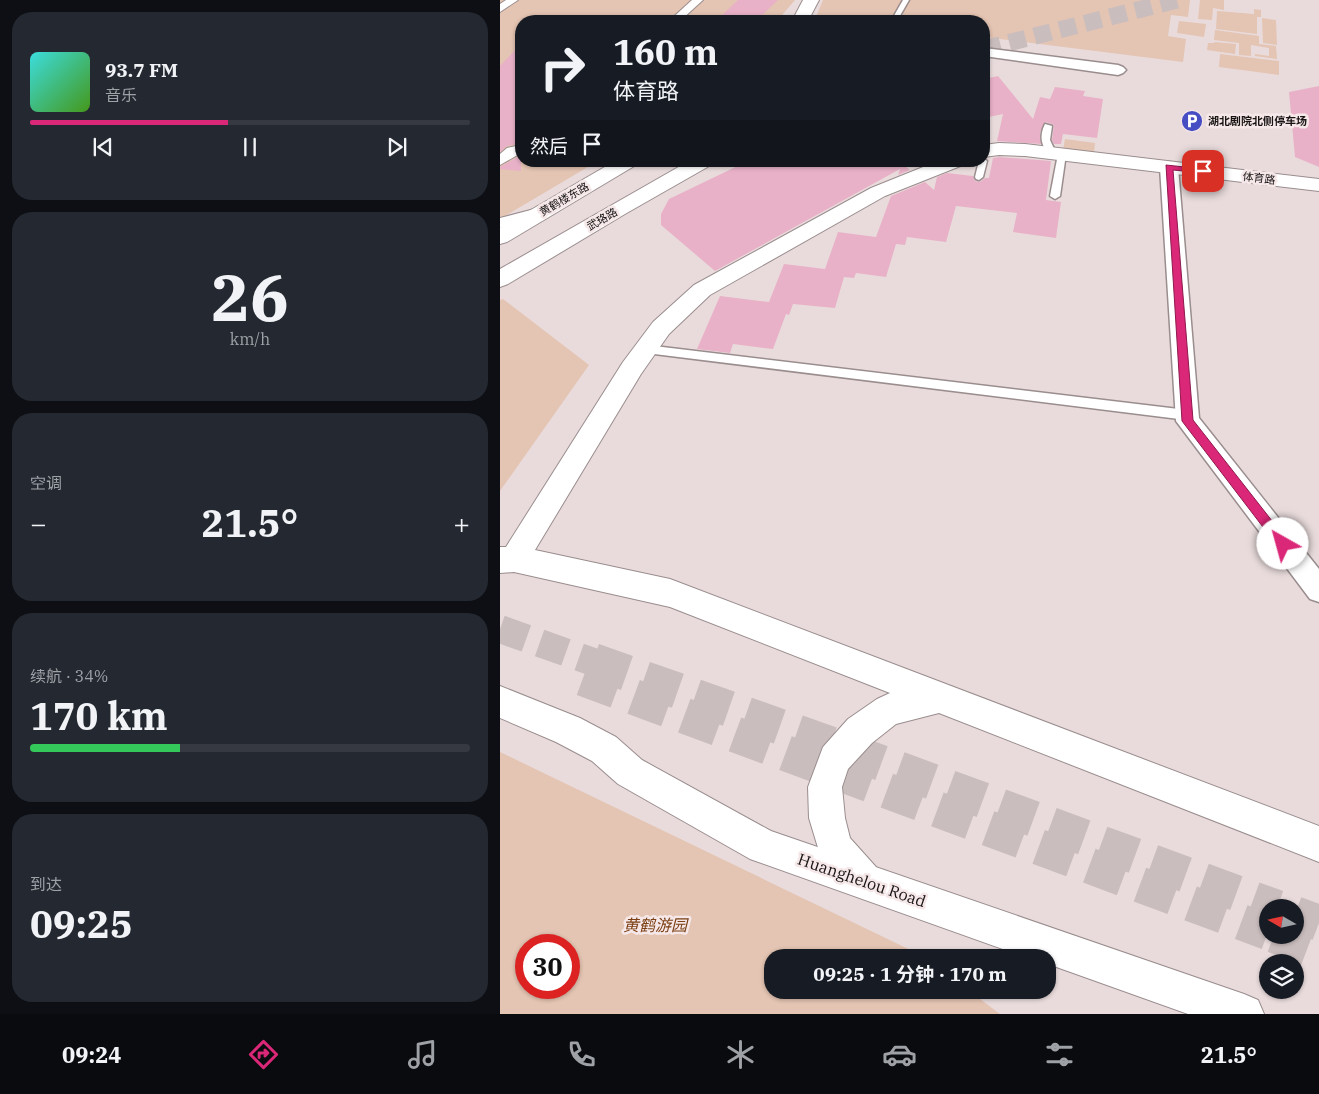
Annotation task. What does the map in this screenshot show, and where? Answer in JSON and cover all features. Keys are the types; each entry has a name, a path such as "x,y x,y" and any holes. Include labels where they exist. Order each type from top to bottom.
{"main road":[{"path":"803,15 811,0"},
{"name":"体育路","path":"990,154 1010,149 1057,153 1319,185"},
{"name":"黄鹤楼东路","path":"500,237 619,167"},
{"name":"武珞路","path":"500,258 655,167"},
{"name":"武珞路","path":"500,279 693,167"},
{"path":"941,167 878,192 702,290 661,328 632,368 507,559 670,593 1319,844"},
{"path":"862,880 835,848 827,818 826,787 835,758 860,731 888,710 938,697"},
{"name":"Huanghelou Road","path":"500,702 568,730 604,749 630,772 764,846 1244,1014"}],"street":[{"path":"500,10 513,0"},
{"path":"681,15 698,0"},
{"path":"990,53 1118,70"},
{"path":"500,161 515,150"},
{"path":"1169,167 1188,421 1319,590"},
{"path":"500,223 546,210"}],"lane":[{"path":"897,15 906,0"},
{"path":"1048,126 1045,137 1046,146 1057,153 1055,196"},
{"path":"979,177 981,167"},
{"path":"646,349 1187,415"}],"green space":[{"path":"500,0 795,0 782,15 515,15 515,167 588,167 500,219"},
{"path":"823,0 1190,0 1188,17 1171,15 1168,36 1186,39 1183,62 990,38 990,15 817,15"},
{"path":"1200,0 1224,0 1224,10 1213,8 1212,20 1198,19"},
{"path":"1254,9 1261,10 1261,17 1257,17 1257,34 1216,29 1217,11 1254,14"},
{"path":"1262,18 1276,20 1277,45 1263,43"},
{"path":"1179,21 1206,24 1204,37 1177,33"},
{"path":"1215,30 1259,36 1259,44 1276,46 1277,59 1255,56 1255,54 1269,56 1269,48 1251,45 1251,56 1239,55 1239,43 1214,40"},
{"path":"1208,43 1236,44 1235,54 1207,50"},
{"path":"1220,54 1279,61 1279,75 1219,67"},
{"path":"1065,139 1095,143 1094,153 1063,150"},
{"path":"503,299 589,365 500,491 500,300"},
{"name":"黄鹤游园","path":"500,752 908,949 764,949 764,999 980,999 1000,1014 500,1014"}],"building":[{"path":"738,0 778,0 762,15 722,15"},
{"path":"515,50 515,144 507,146 500,152 500,66"},
{"path":"998,76 1033,119 1040,97 1050,99 1055,87 1085,91 1083,96 1103,99 1097,138 1063,134 1061,144 1054,144 1052,140 1054,125 1046,122 1040,132 1041,144 997,141 1003,114 990,117 990,78"},
{"path":"1319,86 1319,167 1295,157 1289,92"},
{"path":"515,158 515,167 521,167 521,171 500,169 500,167"},
{"path":"993,158 1051,161 1046,200 1061,202 1056,238 1013,232 1017,213 956,206 946,242 907,237 905,245 896,244 886,277 856,273 854,278 844,277 835,308 793,304 789,315 786,314 773,349 733,344 730,353 697,349 720,296 769,302 784,264 825,269 838,232 876,237 891,196 925,182 934,190 937,177 947,173 973,176 975,181 980,182 985,178 989,178"},
{"path":"736,167 906,167 910,170 898,175 900,169 715,271 661,225 661,214 669,199"}],"tunnel":[{"path":"990,47 1177,0"},
{"path":"500,629 596,663"},
{"path":"593,661 835,746 1259,901"},
{"path":"583,678 1259,929"},
{"path":"1304,917 1319,923"},
{"path":"1298,944 1319,952"}],"place":[{"name":"湖北剧院北侧停车场","path":"1192,121"}],"route":[{"path":"1203,171 1169,167 1188,421 1283,544"}]}
